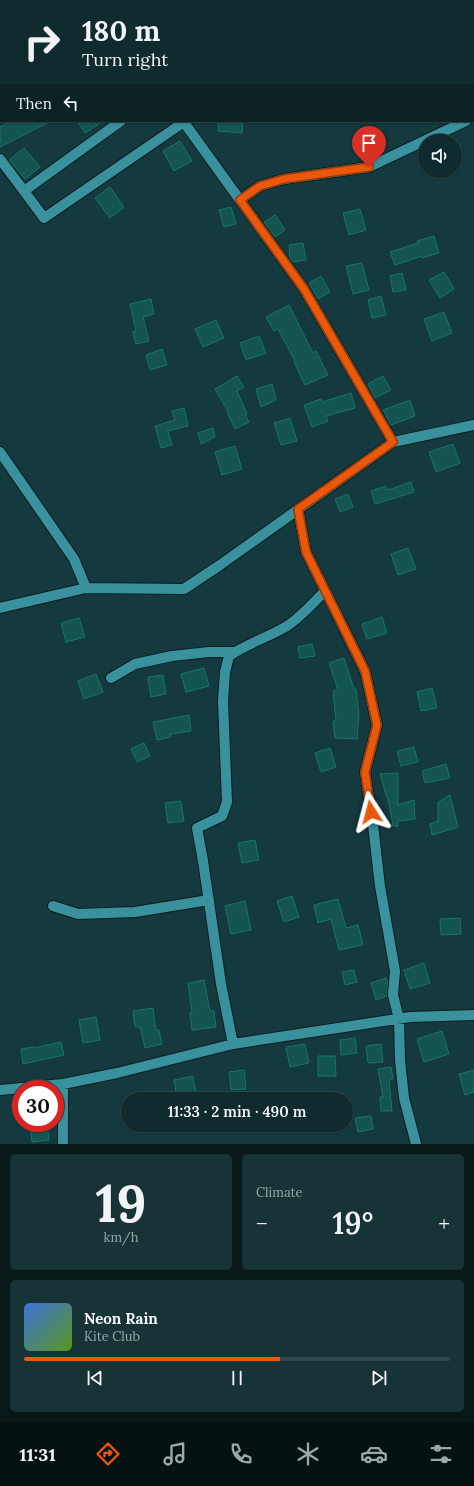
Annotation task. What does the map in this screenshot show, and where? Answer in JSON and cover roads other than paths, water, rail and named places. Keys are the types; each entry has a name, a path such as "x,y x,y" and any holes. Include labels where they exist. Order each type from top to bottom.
{"street":[{"path":"24,192 120,122"},
{"path":"0,159 44,218 183,122 304,289 393,442"},
{"path":"240,200 260,186 284,179 369,167 464,122"},
{"path":"0,608 86,588 184,589 393,442 474,425"},
{"path":"0,452 74,560 86,588"},
{"path":"298,509 306,552 365,671 377,725 365,772 374,825 380,886 395,971 393,995 398,1019 404,1098 416,1144"},
{"path":"233,1044 221,984 197,828 222,816 227,802 224,693 225,672 229,656 243,646 262,639 288,626 310,608 325,591"},
{"path":"111,678 135,664 172,656 209,652 236,652"},
{"path":"53,906 78,914 85,914 136,912 209,900"},
{"path":"64,1084 117,1073 233,1044 410,1017 474,1015"},
{"path":"0,1090 12,1089"},
{"path":"63,1132 63,1144"}]}
